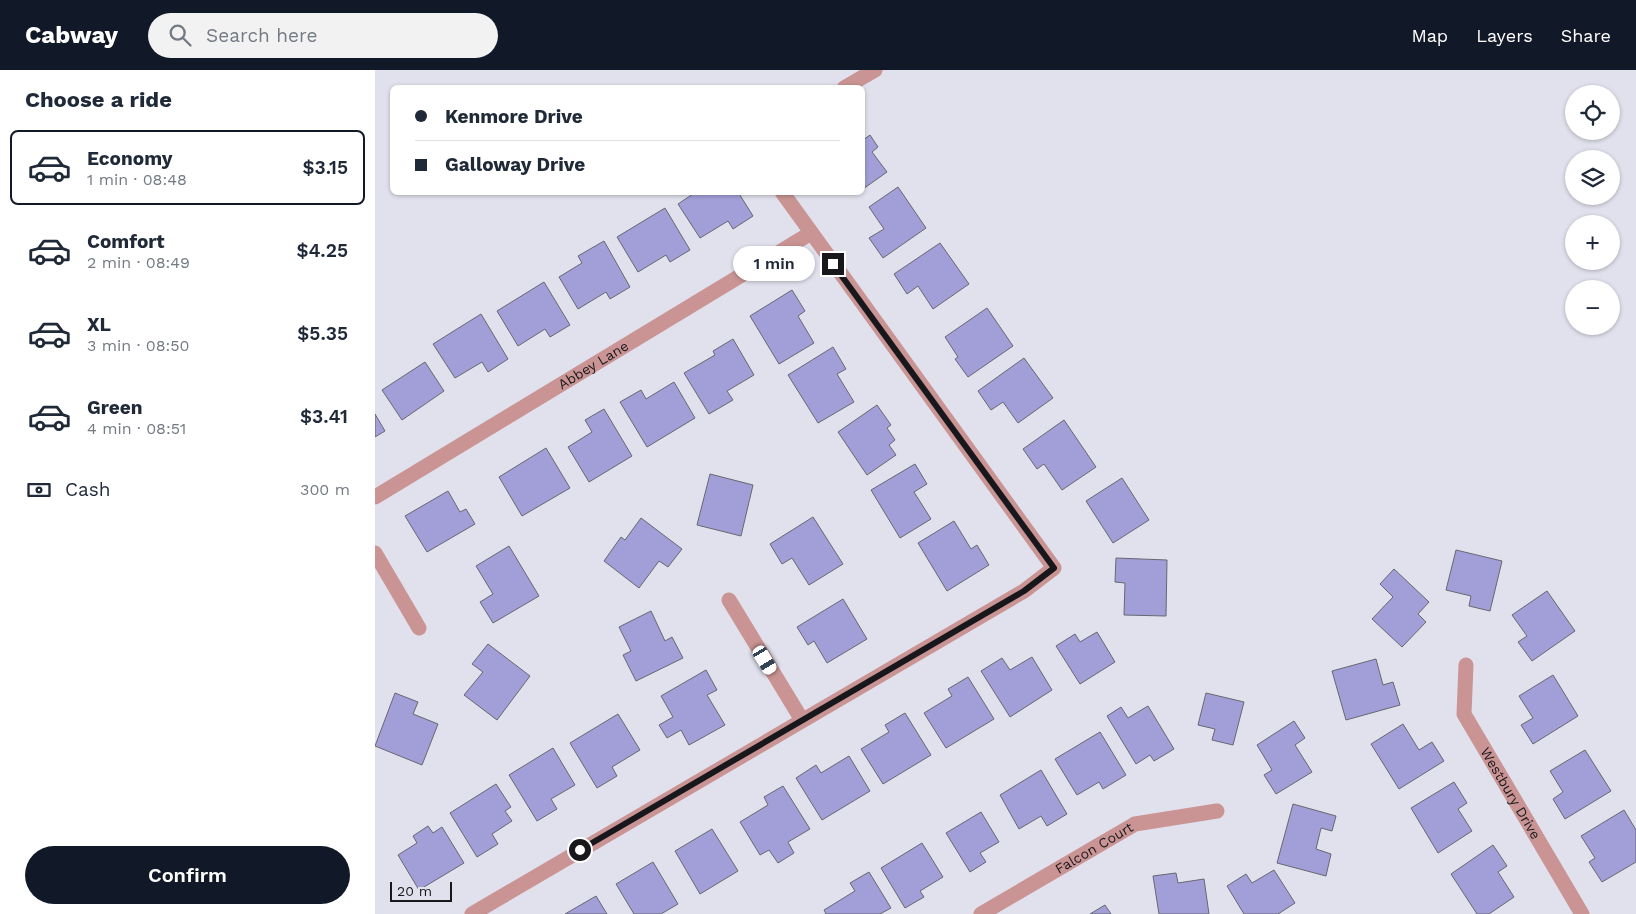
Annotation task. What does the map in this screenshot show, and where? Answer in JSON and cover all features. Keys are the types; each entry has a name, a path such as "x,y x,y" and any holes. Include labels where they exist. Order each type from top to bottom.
{"street":[{"path":"849,85 875,70"},
{"path":"472,914 1024,591 1054,568 784,195"},
{"name":"Abbey Lane","path":"375,497 811,232"},
{"path":"375,553 419,628"},
{"path":"729,600 802,720"},
{"name":"Westbury Drive","path":"1467,665 1464,714 1582,914"},
{"name":"Falcon Court","path":"981,914 1135,824 1217,811"}],"building":[{"path":"870,135 878,147 872,152 887,172 865,188 865,139"},
{"path":"898,187 926,228 883,258 869,238 884,229 869,207"},
{"path":"692,195 740,195 753,216 733,229 728,221 700,238 678,204"},
{"path":"665,208 690,250 670,262 666,255 638,272 617,237"},
{"path":"604,241 630,287 610,299 606,292 578,309 559,277 582,263 578,256"},
{"path":"940,243 969,284 933,309 918,286 907,294 894,274"},
{"path":"544,282 570,325 550,337 545,329 518,346 497,311"},
{"path":"792,290 805,311 798,316 814,343 779,364 750,316"},
{"path":"987,308 1013,346 968,377 955,359 958,357 945,337"},
{"path":"481,314 508,359 488,372 482,362 455,378 433,344"},
{"path":"733,339 754,375 727,391 733,400 709,414 684,373 715,355 713,351"},
{"path":"833,347 846,369 837,374 854,402 818,423 788,375"},
{"path":"1024,358 1053,398 1018,423 1003,402 991,410 978,391"},
{"path":"425,362 444,391 402,420 382,390"},
{"path":"674,382 695,418 647,447 620,402 641,390 646,399"},
{"path":"877,405 891,425 887,428 895,440 889,445 896,455 867,475 838,432"},
{"path":"604,409 632,456 589,482 568,447 592,432 585,420"},
{"path":"375,414 385,431 375,437"},
{"path":"1064,420 1096,467 1062,490 1044,464 1037,469 1023,449"},
{"path":"546,448 570,488 522,516 499,477"},
{"path":"915,464 927,484 914,492 931,519 900,538 871,490"},
{"path":"710,474 753,485 741,536 697,525"},
{"path":"1122,478 1149,520 1113,543 1086,501"},
{"path":"448,491 460,512 466,509 475,524 427,552 405,516"},
{"path":"813,517 843,564 809,585 792,558 782,564 770,544"},
{"path":"641,518 682,549 668,567 659,561 639,588 604,561 621,537 625,540"},
{"path":"954,521 971,549 977,545 989,565 947,591 918,543"},
{"path":"509,546 539,596 493,623 480,602 493,594 476,566"},
{"path":"1456,550 1502,561 1490,611 1469,606 1471,596 1446,590"},
{"path":"1116,558 1167,560 1166,616 1124,615 1125,583 1115,582"},
{"path":"1394,569 1429,602 1418,614 1426,622 1402,647 1372,619 1393,597 1380,584"},
{"path":"1547,591 1575,631 1532,661 1518,642 1527,636 1512,615"},
{"path":"843,599 867,639 827,663 814,641 808,645 797,627"},
{"path":"651,611 665,641 672,637 683,658 636,681 623,655 631,651 619,627"},
{"path":"1097,632 1115,662 1080,684 1056,646 1075,634 1080,642"},
{"path":"488,644 530,676 497,720 464,695 483,672 472,664"},
{"path":"1032,657 1052,690 1010,717 981,671 1002,658 1010,670"},
{"path":"1376,659 1383,685 1393,682 1400,705 1346,720 1332,671"},
{"path":"706,670 717,690 707,695 725,725 689,745 681,730 667,738 659,725 673,717 661,696"},
{"path":"1553,675 1578,716 1533,744 1521,725 1533,718 1519,696"},
{"path":"968,677 994,719 946,748 924,713 952,696 948,689"},
{"path":"395,693 418,702 413,714 438,724 422,765 375,746"},
{"path":"1206,693 1244,702 1233,745 1212,740 1215,729 1198,725"},
{"path":"1148,706 1174,749 1154,761 1150,755 1136,764 1107,716 1121,707 1128,718"},
{"path":"905,713 931,755 883,784 861,749 889,732 885,725"},
{"path":"618,714 640,750 612,767 617,776 597,788 570,743"},
{"path":"1294,721 1305,738 1295,745 1312,772 1276,794 1264,775 1272,770 1257,745"},
{"path":"1403,724 1419,750 1432,742 1444,761 1399,789 1371,744"},
{"path":"1100,732 1126,775 1103,789 1099,782 1077,795 1055,759"},
{"path":"553,748 575,785 551,799 557,809 537,821 509,775"},
{"path":"1585,750 1611,791 1565,819 1553,799 1563,792 1550,771"},
{"path":"849,756 870,791 822,820 796,778 816,765 821,773"},
{"path":"1041,770 1067,814 1047,826 1041,816 1019,829 1000,795"},
{"path":"1454,782 1467,803 1458,809 1472,831 1438,853 1411,808"},
{"path":"496,784 511,807 505,811 512,821 492,834 498,844 477,857 450,813"},
{"path":"783,786 810,829 788,842 794,853 778,863 769,850 760,855 740,822 768,805 764,797"},
{"path":"1293,804 1336,816 1332,831 1321,828 1316,849 1331,854 1326,876 1277,863"},
{"path":"1624,810 1636,830 1636,862 1602,882 1589,862 1595,858 1581,836"},
{"path":"981,812 999,842 980,853 986,862 970,872 946,833"},
{"path":"428,826 433,833 442,827 464,863 419,890 398,855 417,843 413,836"},
{"path":"712,829 738,871 700,894 675,851"},
{"path":"922,843 943,877 920,891 924,897 905,908 881,868"},
{"path":"1493,845 1507,866 1498,872 1514,897 1489,914 1477,914 1451,874"},
{"path":"653,862 678,904 661,914 634,914 616,884"},
{"path":"1274,870 1295,903 1278,914 1244,914 1227,886 1246,874 1252,883"},
{"path":"869,872 891,908 880,914 826,914 824,910 855,891 850,883"},
{"path":"1176,873 1178,883 1204,879 1209,914 1159,914 1153,876"},
{"path":"596,896 607,914 565,914"},
{"path":"1105,905 1111,914 1090,914"}],"route":[{"path":"580,850 1024,591 1054,568 833,264"}]}
